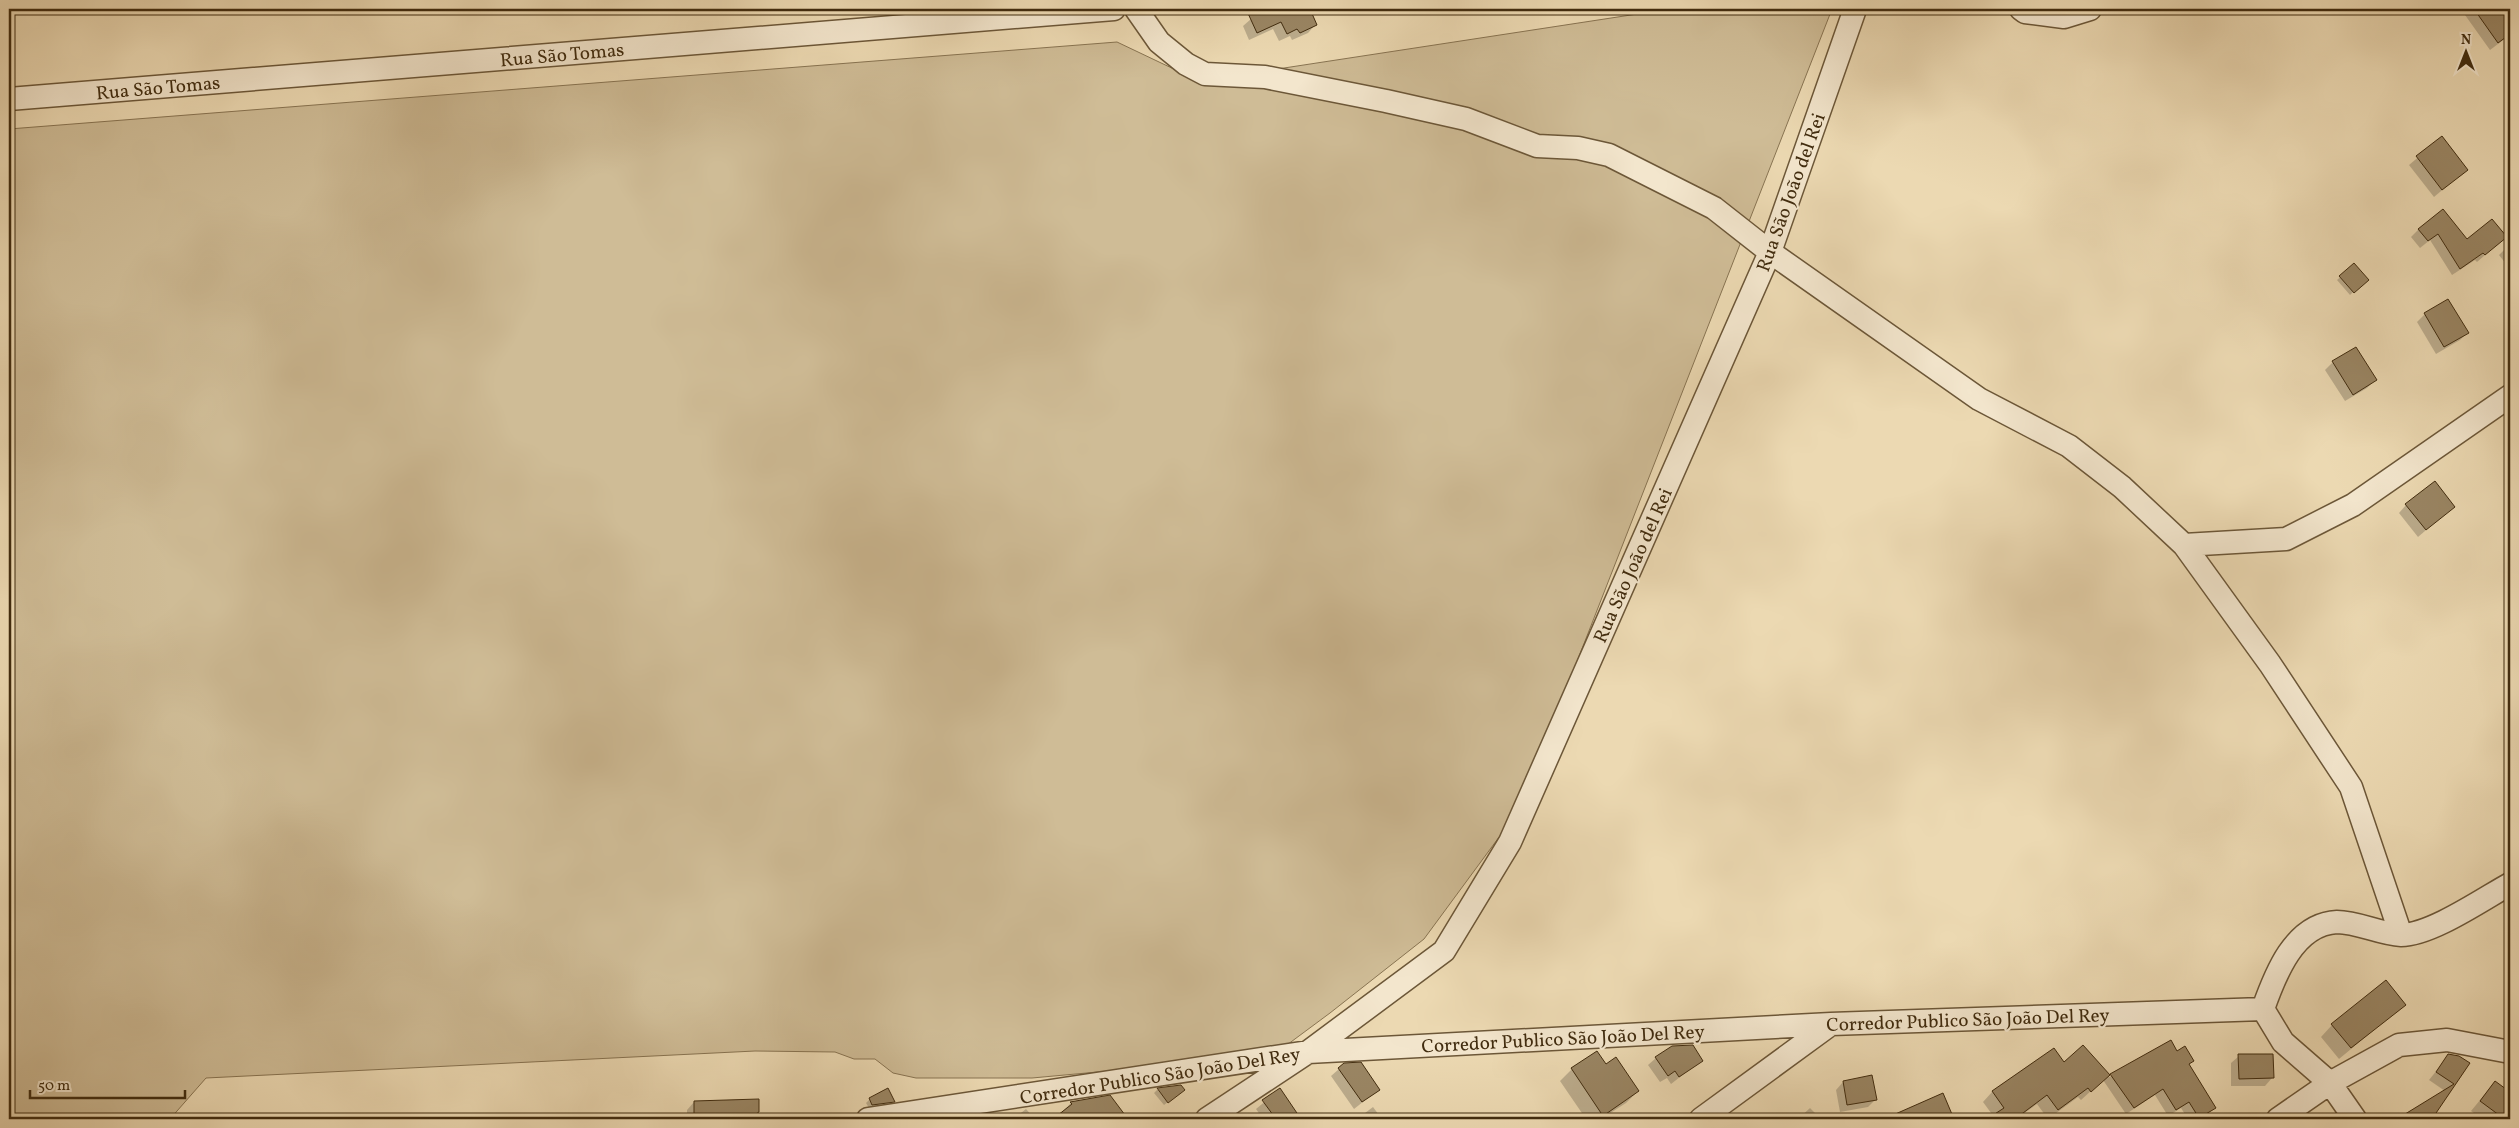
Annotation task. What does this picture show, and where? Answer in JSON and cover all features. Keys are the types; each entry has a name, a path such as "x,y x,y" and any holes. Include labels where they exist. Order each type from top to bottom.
{"street":[{"name":"Rua São Tomas","path":"9,99 1114,9"},
{"path":"1136,9 1160,42 1186,64 1205,74 1265,77 1386,100 1466,119 1537,146 1578,148 1609,155 1714,208 1770,252 1979,399 2069,446 2122,487 2184,546 2270,664 2351,788 2401,935"},
{"name":"Rua São João del Rei","path":"1207,1119 1308,1052 1444,951 1510,842 1770,252 1855,9"},
{"path":"2021,9 2025,12 2064,17 2090,9"},
{"path":"2184,546 2286,539 2353,506 2510,396"},
{"path":"2356,1119 2330,1083 2283,1042 2263,1009 2277,971 2290,951 2316,927 2338,922 2401,935 2426,930 2510,884"},
{"name":"Corredor Publico São João Del Rey","path":"868,1119 1308,1052 1831,1024 2263,1009"},
{"path":"1701,1119 1831,1024"},
{"path":"2278,1119 2330,1083 2399,1045 2448,1040 2510,1052"}],"shaded area":[{"path":"1670,9 1832,9 1519,810 1424,939 1272,1056 1032,1078 916,1078 893,1073 875,1059 854,1059 835,1052 755,1051 206,1078 170,1119 9,1119 9,129 1117,42 1199,81"}],"building":[{"path":"1246,9 1310,9 1317,25 1300,33 1297,29 1287,34 1281,22 1257,33"},
{"path":"2474,9 2510,9 2510,34 2498,43"},
{"path":"2442,136 2468,170 2442,190 2416,156"},
{"path":"2443,209 2467,239 2492,219 2507,237 2485,255 2483,253 2460,269 2438,234 2428,241 2418,229"},
{"path":"2354,263 2369,280 2354,293 2339,276"},
{"path":"2448,299 2469,333 2444,347 2424,313"},
{"path":"2356,347 2377,380 2353,395 2332,361"},
{"path":"2435,481 2455,507 2426,530 2405,504"},
{"path":"2386,980 2406,1005 2351,1048 2331,1024"},
{"path":"2171,1040 2177,1051 2185,1046 2194,1061 2189,1064 2216,1108 2199,1118 2189,1102 2176,1110 2163,1089 2134,1108 2110,1074"},
{"path":"1693,1045 1703,1061 1679,1077 1675,1071 1668,1076 1655,1057 1672,1046"},
{"path":"2083,1045 2110,1075 2091,1092 2088,1088 2058,1110 2047,1095 2015,1119 1987,1119 2004,1108 1992,1091 2054,1048 2064,1062"},
{"path":"1597,1051 1606,1064 1616,1057 1639,1091 1603,1116 1571,1068"},
{"path":"2238,1054 2273,1054 2274,1078 2239,1079"},
{"path":"2448,1054 2459,1056 2470,1063 2432,1119 2397,1119 2454,1084 2436,1072"},
{"path":"1361,1062 1380,1090 1362,1102 1338,1068 1344,1063"},
{"path":"1872,1075 1877,1100 1847,1105 1843,1081"},
{"path":"2495,1081 2510,1092 2510,1108 2503,1118 2480,1101"},
{"path":"1181,1085 1185,1090 1168,1103 1157,1088"},
{"path":"888,1088 895,1102 872,1105 869,1098"},
{"path":"1280,1088 1301,1119 1276,1119 1262,1100"},
{"path":"1943,1093 1954,1119 1884,1119"},
{"path":"1110,1095 1128,1119 1053,1119 1072,1104 1070,1102"},
{"path":"759,1099 759,1112 747,1119 694,1119 694,1101"}]}
